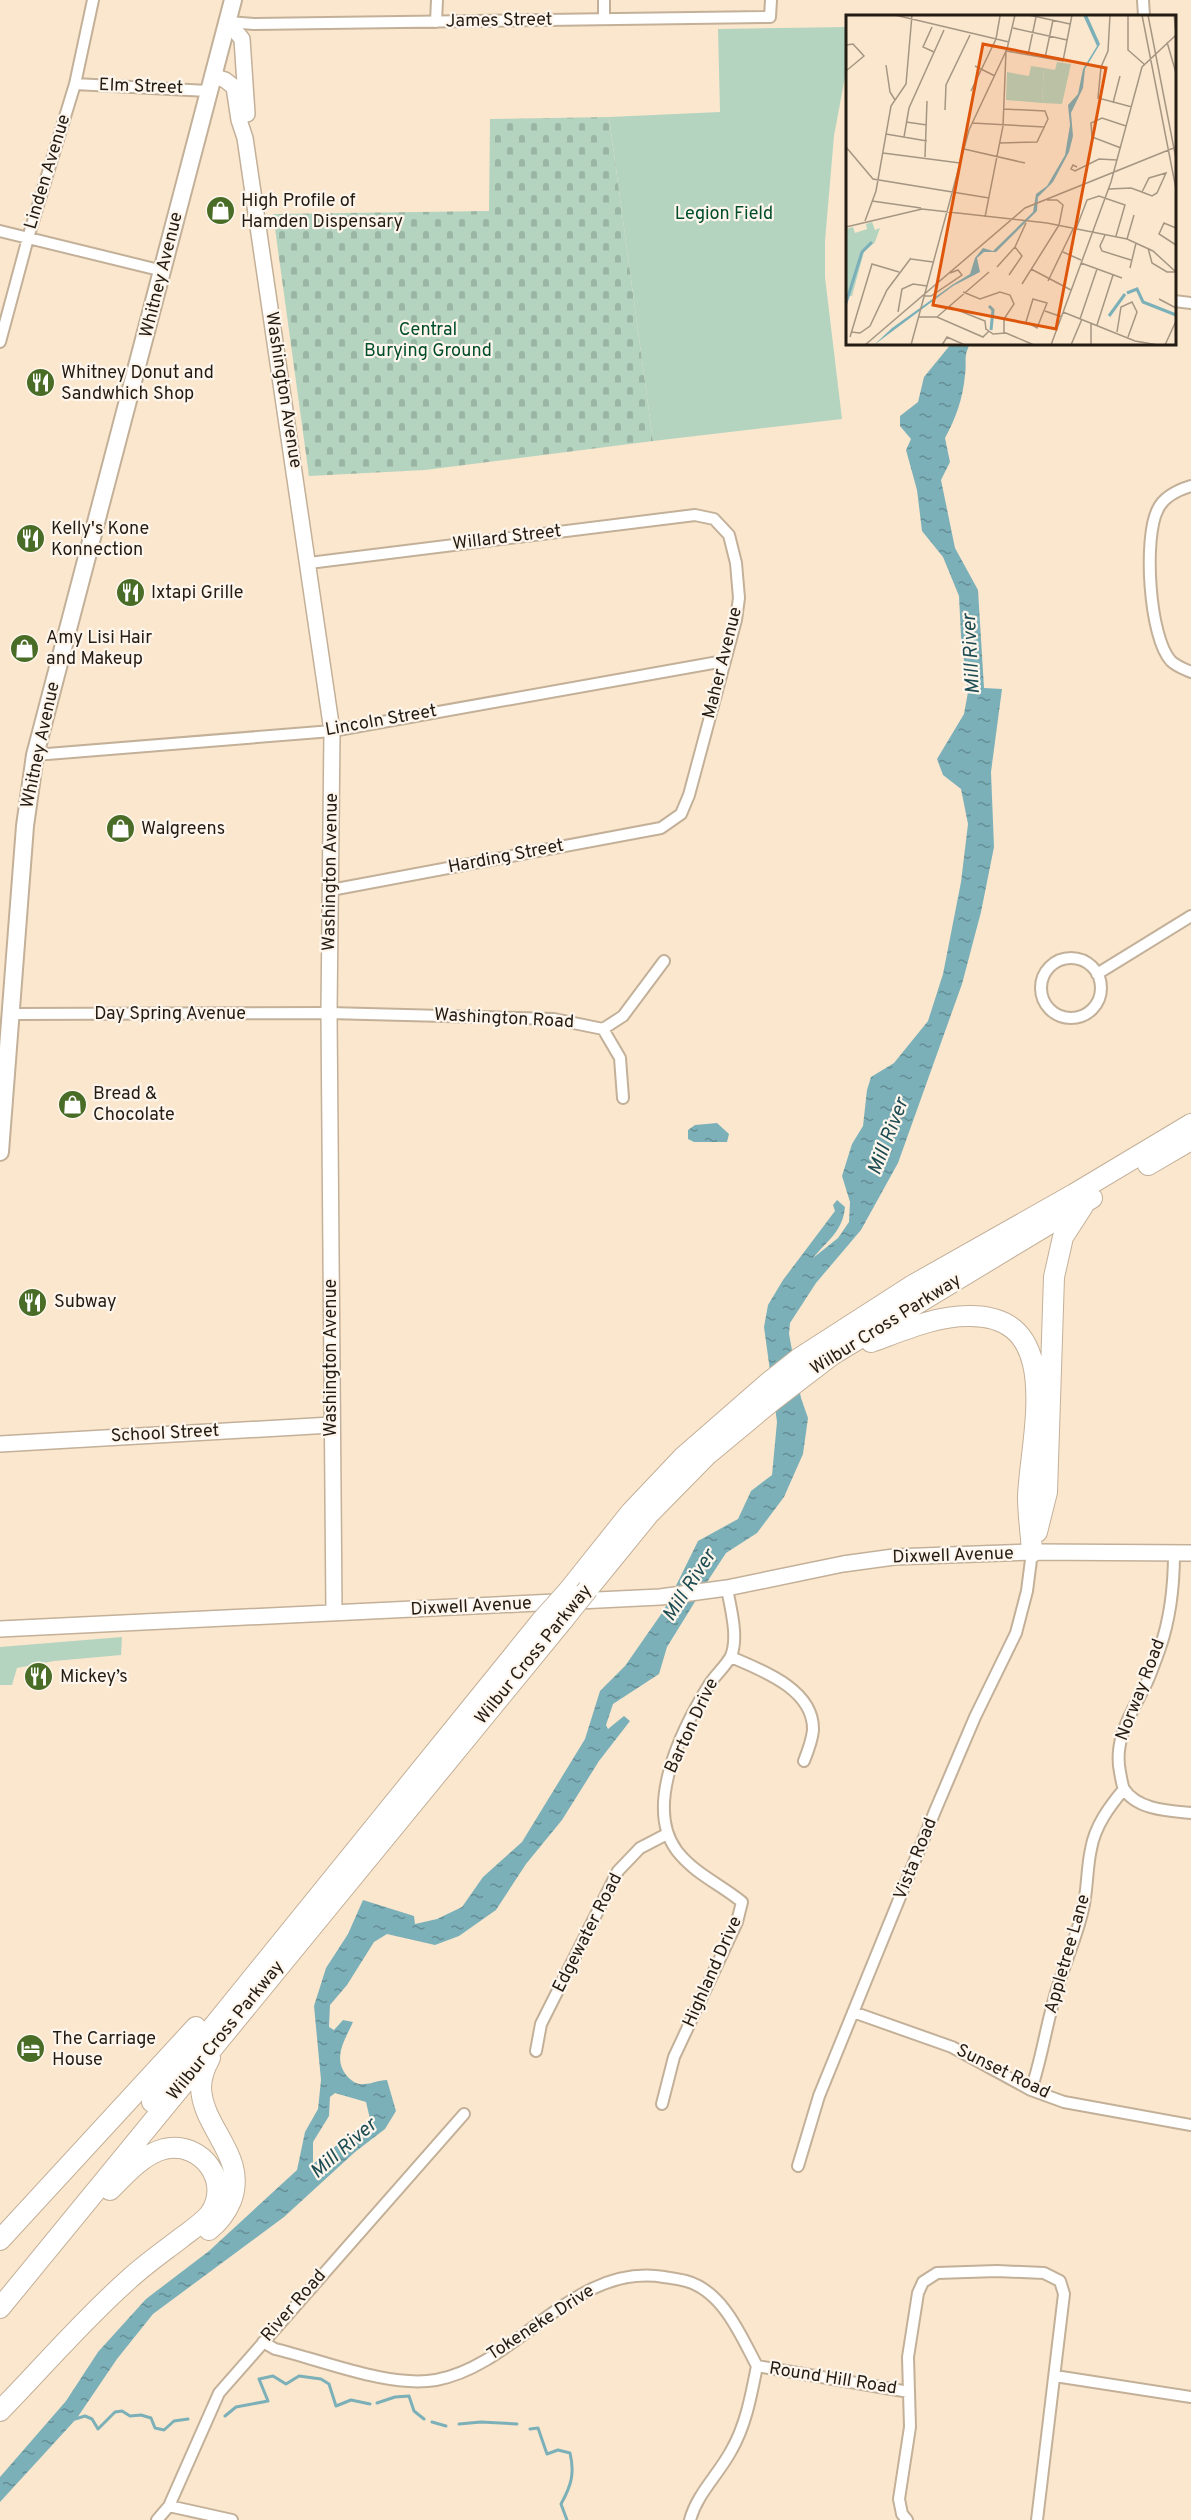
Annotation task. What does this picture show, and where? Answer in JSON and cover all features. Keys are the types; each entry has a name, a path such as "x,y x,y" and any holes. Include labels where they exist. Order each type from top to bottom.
{"highway":[{"name":"Wilbur Cross Parkway","path":"0,2308 650,1515 770,1392 798,1359 913,1285 1074,1194 1191,1124"},
{"name":"Wilbur Cross Parkway","path":"0,2288 631,1512 682,1457 770,1392 801,1379 832,1355 1191,1140"},
{"path":"1032,1552 1047,1492 1054,1278 1063,1237 1086,1202"},
{"path":"832,1355 938,1320 968,1316 998,1320 1018,1333 1031,1352 1038,1399 1028,1498 1032,1552"},
{"path":"0,2240 199,2024 228,2005"},
{"path":"0,2427 124,2299 215,2225 226,2212 235,2183 234,2168 230,2154 206,2109 201,2088 205,2067 219,2040"},
{"path":"0,2411 127,2280 201,2223 216,2199 216,2180 212,2170 195,2152 175,2147 155,2152 129,2172 87,2213 67,2226"}],"main road":[{"name":"Whitney Avenue","path":"0,1150 25,826 35,755 164,271 233,0"}],"street":[{"name":"Linden Avenue","path":"0,342 28,238 75,84 93,0"},
{"path":"436,22 437,0"},
{"path":"604,0 604,19"},
{"name":"James Street","path":"228,22 436,22 770,16 771,0"},
{"path":"1143,0 1144,15"},
{"name":"Washington Avenue","path":"228,22 242,39 247,117 245,138"},
{"name":"Washington Avenue","path":"211,84 225,80 234,87 239,120 245,138 332,731 329,1013 334,1613"},
{"name":"Elm Street","path":"75,84 211,84"},
{"path":"0,231 164,271"},
{"path":"1176,301 1191,303"},
{"path":"1191,486 1167,497 1158,507 1151,537 1151,572 1157,629 1162,647 1171,660 1191,672"},
{"name":"Willard Street","path":"309,562 671,516 706,516"},
{"name":"Maher Avenue","path":"677,818 690,795 738,608 737,574 729,535 721,525 706,516"},
{"name":"Lincoln Street","path":"35,755 332,731 724,661"},
{"name":"Harding Street","path":"332,890 661,828 677,818"},
{"path":"1097,974 1191,916"},
{"path":"1075,958 1084,961 1097,974 1100,981 1099,998 1095,1006 1086,1014 1075,1018 1061,1017 1048,1008 1043,1000 1041,991 1044,974 1058,961 1075,958"},
{"path":"623,1098 620,1058 603,1029 623,1016 664,962"},
{"name":"Day Spring Avenue","path":"11,1014 329,1013"},
{"name":"Washington Road","path":"329,1013 554,1019 603,1029"},
{"name":"School Street","path":"0,1444 331,1425"},
{"name":"Dixwell Avenue","path":"0,1629 667,1596 727,1588 843,1564 879,1559 1032,1552 1191,1553"},
{"name":"Vista Road","path":"798,2166 814,2111 854,2012 975,1717 1016,1633 1027,1591 1032,1552"},
{"name":"Norway Road","path":"1124,1789 1119,1765 1119,1744 1149,1679 1161,1644 1169,1607 1174,1553"},
{"path":"727,1588 733,1635 731,1656 794,1691 810,1711 813,1728 804,1761"},
{"name":"Barton Drive","path":"667,1834 664,1790 672,1763 709,1685 731,1656"},
{"path":"1124,1789 1137,1801 1152,1808 1191,1813"},
{"name":"Appletree Lane","path":"1031,2090 1041,2059 1058,1984 1082,1915 1088,1881 1090,1849 1097,1828 1111,1804 1124,1789"},
{"name":"Edgewater Road","path":"536,2051 542,2024 618,1871 640,1848 667,1834"},
{"name":"Highland Drive","path":"662,2104 674,2058 737,1922 742,1902 691,1866 667,1834"},
{"name":"Sunset Road","path":"854,2012 952,2047 1031,2090 1064,2102 1191,2125"},
{"name":"River Road","path":"157,2520 169,2506 219,2393 464,2114"},
{"name":"Round Hill Road","path":"907,2520 902,2514 899,2499 910,2427 908,2357 918,2293 922,2282 937,2273 997,2271 1044,2273 1060,2282 1064,2294 1037,2520"},
{"name":"Tokeneke Drive","path":"263,2342 275,2349 370,2375 413,2381 436,2380 479,2363 588,2291 628,2276 654,2276 687,2281 709,2292 740,2334 757,2366"},
{"path":"690,2520 707,2486 730,2453 742,2430 757,2366"},
{"name":"Round Hill Road","path":"757,2366 909,2392"},
{"path":"1055,2376 1191,2397"},
{"path":"169,2506 232,2520"}],"green space":[{"name":"Legion Field","path":"846,27 846,71 834,136 825,241 825,277 842,419 653,441 609,117 720,112 718,29"},
{"name":"Central Burying Ground","path":"609,117 653,441 425,470 309,476 273,214 489,211 490,119"},
{"path":"122,1637 121,1655 54,1661 17,1668 12,1685 0,1685 0,1647"}],"water":[{"name":"Mill River","path":"950,345 970,345 961,400 945,438 950,462 941,480 955,548 978,590 984,688 1002,689 991,772 994,847 981,912 962,984 898,1163 861,1230 816,1283 790,1323 789,1334 801,1398 808,1418 803,1454 784,1497 757,1533 726,1553 667,1647 659,1674 613,1704 606,1725 608,1729 624,1716 630,1721 599,1761 562,1820 526,1864 496,1910 459,1936 435,1945 387,1934 374,1942 347,1985 330,2005 329,2027 334,2030 343,2020 353,2022 340,2056 340,2062 347,2076 361,2084 387,2080 396,2111 385,2129 355,2152 284,2217 153,2314 117,2359 77,2418 0,2502 0,2477 66,2401 98,2352 146,2299 209,2251 297,2170 305,2132 318,2109 321,2080 314,2006 326,1968 348,1934 363,1900 414,1916 415,1924 437,1919 462,1907 483,1877 522,1842 585,1739 600,1691 625,1666 664,1610 698,1541 738,1519 751,1491 772,1475 777,1422 764,1327 768,1305 783,1280 835,1211 833,1205 837,1200 845,1207 841,1223 834,1235 813,1258 838,1238 849,1222 850,1202 842,1176 852,1144 863,1126 867,1090 871,1077 894,1063 928,1021 943,974 961,882 968,824 961,789 943,775 937,759 964,714 968,692 959,596 943,557 922,531 917,490 906,450 911,439 900,426 900,416 918,402 924,377","holes":["335,2093 366,2102 370,2119 313,2164 313,2142 329,2116 330,2097"]},
{"path":"717,1123 729,1134 727,1142 694,1142 688,1139 688,1130 695,1125"}],"waterway":[{"path":"225,2416 236,2407 268,2401 259,2379 273,2376 286,2384 299,2376 321,2379 329,2384 336,2406 351,2400 370,2404"},
{"path":"377,2403 395,2397 409,2396 414,2411 424,2419"},
{"path":"75,2419 85,2416 92,2419 98,2429 115,2412 122,2411 130,2416 141,2415 151,2418 155,2428 164,2430 174,2421 188,2419"},
{"path":"432,2422 446,2426"},
{"path":"459,2424 481,2422 517,2424"},
{"path":"530,2429 538,2428 547,2454 558,2450 570,2453 571,2480 561,2504 567,2520"}],"place":[{"name":"High Profile of Hamden Dispensary","path":"220,211"},
{"name":"Whitney Donut and Sandwhich Shop","path":"40,383"},
{"name":"Kelly's Kone Konnection","path":"30,539"},
{"name":"Ixtapi Grille","path":"130,593"},
{"name":"Amy Lisi Hair and Makeup","path":"25,648"},
{"name":"Walgreens","path":"120,829"},
{"name":"Bread & Chocolate","path":"72,1104"},
{"name":"Subway","path":"33,1302"},
{"name":"Mickey’s","path":"39,1677"},
{"name":"The Carriage House","path":"31,2049"}]}
